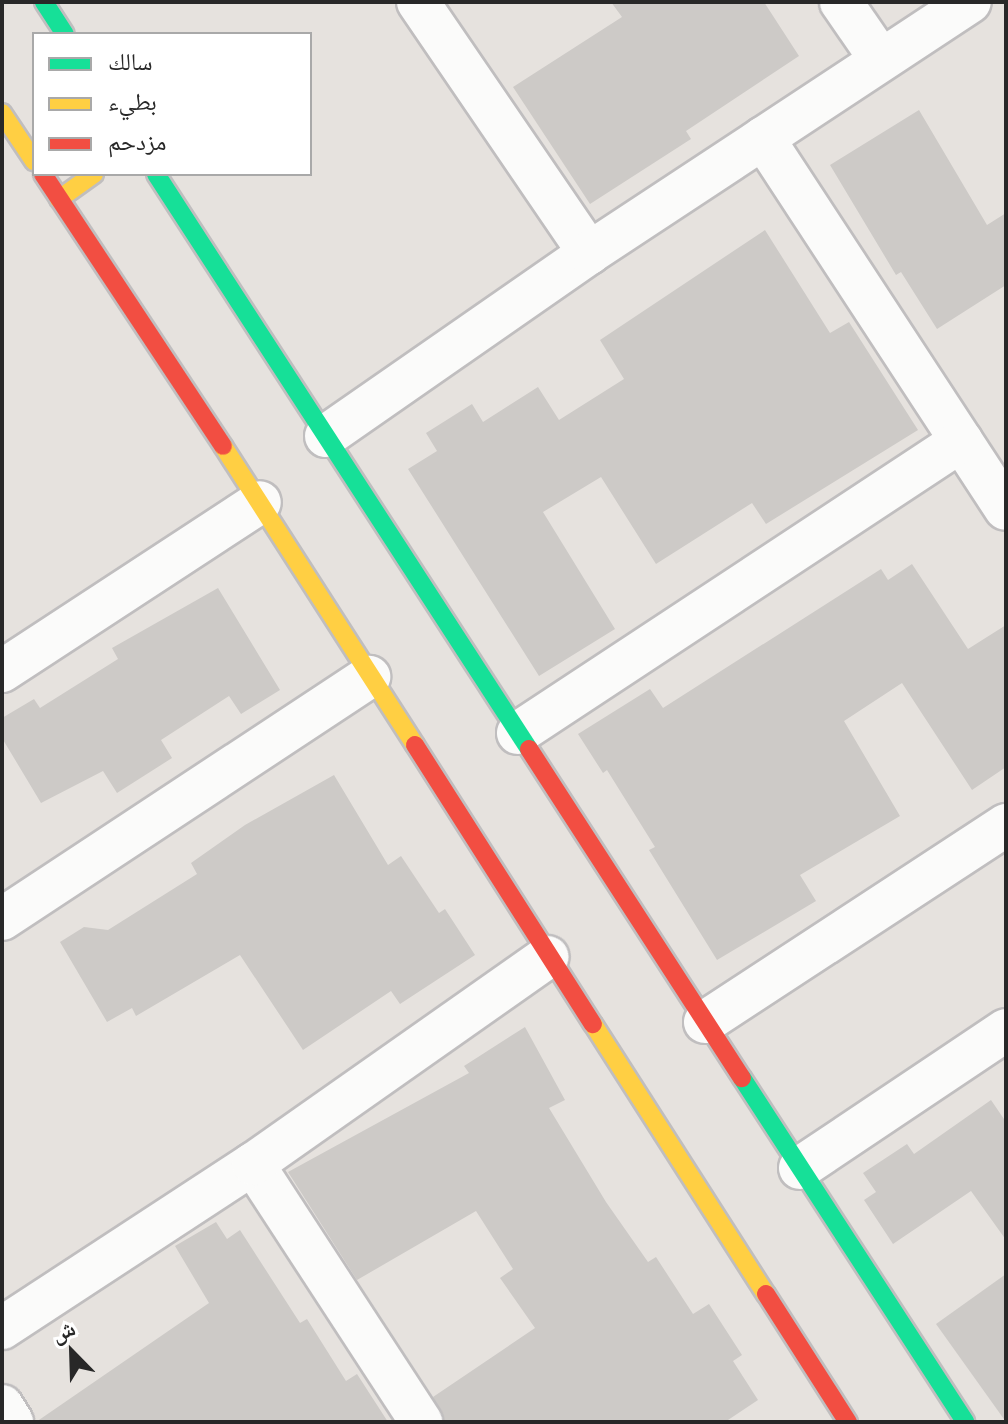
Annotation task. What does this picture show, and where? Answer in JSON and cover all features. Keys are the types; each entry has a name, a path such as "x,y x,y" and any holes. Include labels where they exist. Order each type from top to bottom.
{"street":[{"path":"44,2 64,32"},
{"path":"418,2 589,253"},
{"path":"841,2 881,60"},
{"path":"326,436 589,253 970,2"},
{"path":"2,113 32,158"},
{"path":"763,138 1006,509"},
{"path":"44,176 260,502 547,957 848,1422"},
{"path":"59,199 91,176"},
{"path":"157,176 965,1422"},
{"path":"518,733 961,441"},
{"path":"2,671 260,502"},
{"path":"2,919 369,677"},
{"path":"705,1022 1006,825"},
{"path":"2,1328 253,1164 547,957"},
{"path":"800,1168 1006,1030"},
{"path":"253,1164 421,1422"},
{"path":"2,1406 12,1422"}],"building":[{"path":"611,2 764,2 799,56 686,131 691,139 590,204 513,87 622,17"},
{"path":"919,110 987,225 1006,213 1006,285 937,329 901,272 896,275 830,165"},
{"path":"765,230 830,333 849,322 918,430 766,524 752,503 656,564 601,477 543,512 615,629 539,676 408,469 437,451 426,433 472,404 483,422 538,387 559,420 624,379 600,340"},
{"path":"912,564 968,649 1006,625 1006,767 972,790 902,683 844,721 900,816 800,875 816,901 717,960 649,850 655,847 607,770 603,773 578,734 650,689 663,708 881,569 888,580"},
{"path":"218,588 280,690 241,714 229,696 161,740 172,758 117,793 103,771 41,803 2,738 2,718 34,699 40,708 118,659 112,648"},
{"path":"334,775 388,865 401,856 439,913 445,909 475,955 400,1004 391,991 303,1050 240,955 136,1016 132,1008 107,1022 60,942 84,927 108,930 197,874 191,863 245,825"},
{"path":"525,1027 565,1100 549,1108 606,1202 648,1262 656,1257 693,1314 709,1304 742,1355 733,1361 758,1400 725,1422 445,1422 433,1397 535,1328 500,1278 513,1269 476,1211 357,1280 288,1172 469,1073 464,1066"},
{"path":"991,1100 1006,1122 1006,1240 971,1191 893,1244 864,1200 876,1192 863,1173 907,1144 914,1154"},
{"path":"216,1222 227,1239 240,1230 300,1323 307,1319 346,1381 357,1374 388,1422 36,1422 209,1303 175,1246"},
{"path":"1006,1274 1006,1422 936,1324"}],"traffic: fast":[{"path":"44,2 64,32"},
{"path":"157,176 529,749"},
{"path":"742,1078 965,1422"}],"traffic: slow":[{"path":"2,113 32,158"},
{"path":"59,199 91,176"},
{"path":"223,446 415,745"},
{"path":"593,1024 766,1294"}],"traffic: jam":[{"path":"44,176 223,446"},
{"path":"415,745 593,1024"},
{"path":"529,749 742,1078"},
{"path":"766,1294 848,1422"}]}
